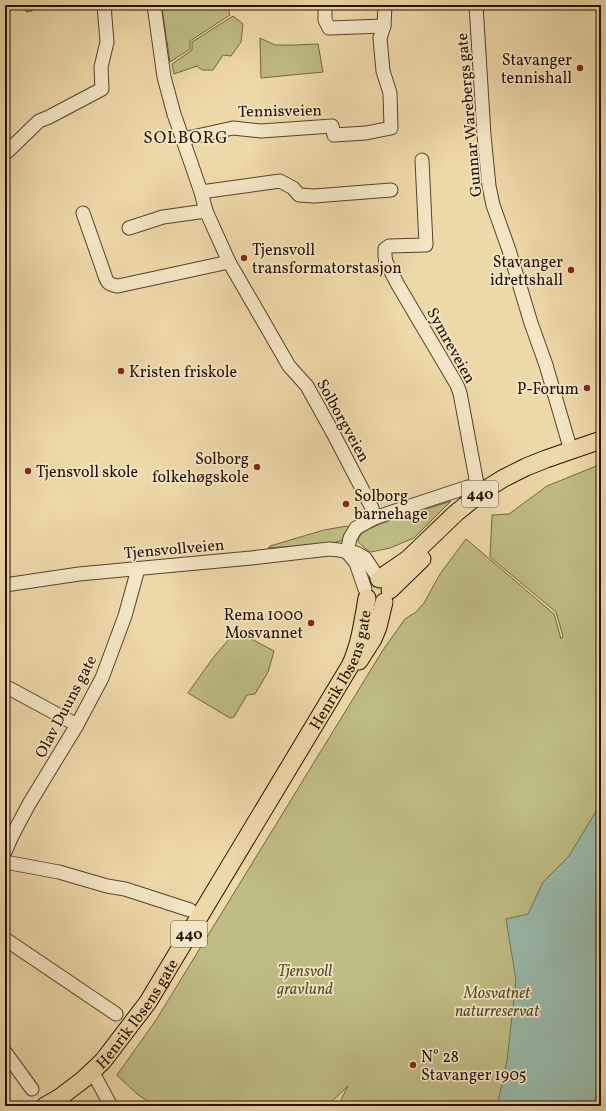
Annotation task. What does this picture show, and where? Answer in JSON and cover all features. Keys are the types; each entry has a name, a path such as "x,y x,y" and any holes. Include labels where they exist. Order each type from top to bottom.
{"main road":[{"name":"440","path":"383,588 408,559 456,513 483,491 526,467 601,440"},
{"name":"440","path":"383,588 472,511 495,495 518,481 540,471 601,451"},
{"name":"440","path":"366,593 366,586 372,580 383,588"},
{"path":"366,593 372,603 376,604 383,588"},
{"name":"Henrik Ibsens gate","path":"306,739 354,670 373,639 381,619 383,588"},
{"name":"Henrik Ibsens gate","path":"45,1106 59,1098 103,1061 150,1000 350,666 356,654 361,633 366,593"}],"street":[{"path":"6,152 39,121 102,89 101,67 107,42 104,5"},
{"name":"Solborgveien","path":"154,5 164,77 174,114 201,192 206,211 229,262 290,366 307,386 362,488 372,508 374,518"},
{"path":"325,5 325,20 329,28 384,26"},
{"name":"Tennisveien","path":"183,139 233,128 261,131 332,126 334,135 366,133 391,128 390,93 383,71 380,38 384,26 384,5"},
{"name":"Gunnar Warebergs gate","path":"476,5 484,135 489,186 493,205 510,250 531,323 546,365 570,451"},
{"name":"Symreveien","path":"374,518 477,484 460,393 457,385 386,262 385,249 389,246 426,245 422,186 422,160"},
{"path":"201,192 280,182 293,188 299,195 314,196 391,190"},
{"path":"129,228 163,217 206,211"},
{"path":"83,213 107,282 110,285 118,286 229,262"},
{"path":"366,593 356,563 346,552 350,538 356,528 374,518"},
{"name":"Tjensvollveien","path":"5,585 79,574 245,559 329,549 356,553 365,558 383,588"},
{"name":"Olav Duuns gate","path":"5,852 29,804 77,725 102,678 125,616 138,569"},
{"path":"5,686 77,725"},
{"path":"5,862 59,872 107,886 125,889 190,910"},
{"path":"5,939 116,1014"},
{"path":"5,1052 32,1089"},
{"path":"88,1075 108,1102"}],"green space":[{"path":"25,5 46,5 46,8 34,9 26,12"},
{"path":"167,5 227,5 230,15 190,41 190,49 170,62 162,8"},
{"path":"233,16 243,24 241,42 231,56 223,55 213,70 202,70 197,66 174,74 172,64 192,50 192,42"},
{"path":"260,38 275,45 318,44 323,72 261,78"},
{"name":"Tjensvoll gravlund","path":"601,464 601,1106 337,1106 348,1086 327,1106 155,1106 137,1094 117,1075 156,1020 383,650 405,619 416,612 424,603 440,574 466,539 554,614 561,639 563,636 556,612 490,557 492,515 509,514 547,486"},
{"path":"451,501 414,538 390,548 371,552 358,542 360,536 365,531 375,526"},
{"path":"347,526 349,528 343,540 333,543 268,548 270,546 324,530"},
{"path":"236,631 274,651 268,672 255,694 247,695 234,717 230,718 188,693 213,658"}],"shaded area":[{"path":"601,803 601,1106 497,1106 507,1061 516,980 506,919 528,914 543,882 569,856"}],"place":[{"name":"Stavanger tennishall","path":"580,68"},
{"name":"Tjensvoll transformatorstasjon","path":"244,258"},
{"name":"Stavanger idrettshall","path":"571,270"},
{"name":"Kristen friskole","path":"121,371"},
{"name":"P-Forum","path":"587,388"},
{"name":"Solborg folkehøgskole","path":"257,467"},
{"name":"Tjensvoll skole","path":"28,471"},
{"name":"Solborg barnehage","path":"346,504"},
{"name":"Rema 1000 Mosvannet","path":"311,623"},
{"name":"N° 28 Stavanger 1905","path":"413,1065"}],"district":[{"name":"SOLBORG","path":"186,137"}],"park label":[{"name":"Mosvatnet naturreservat","path":"497,1001"}]}
